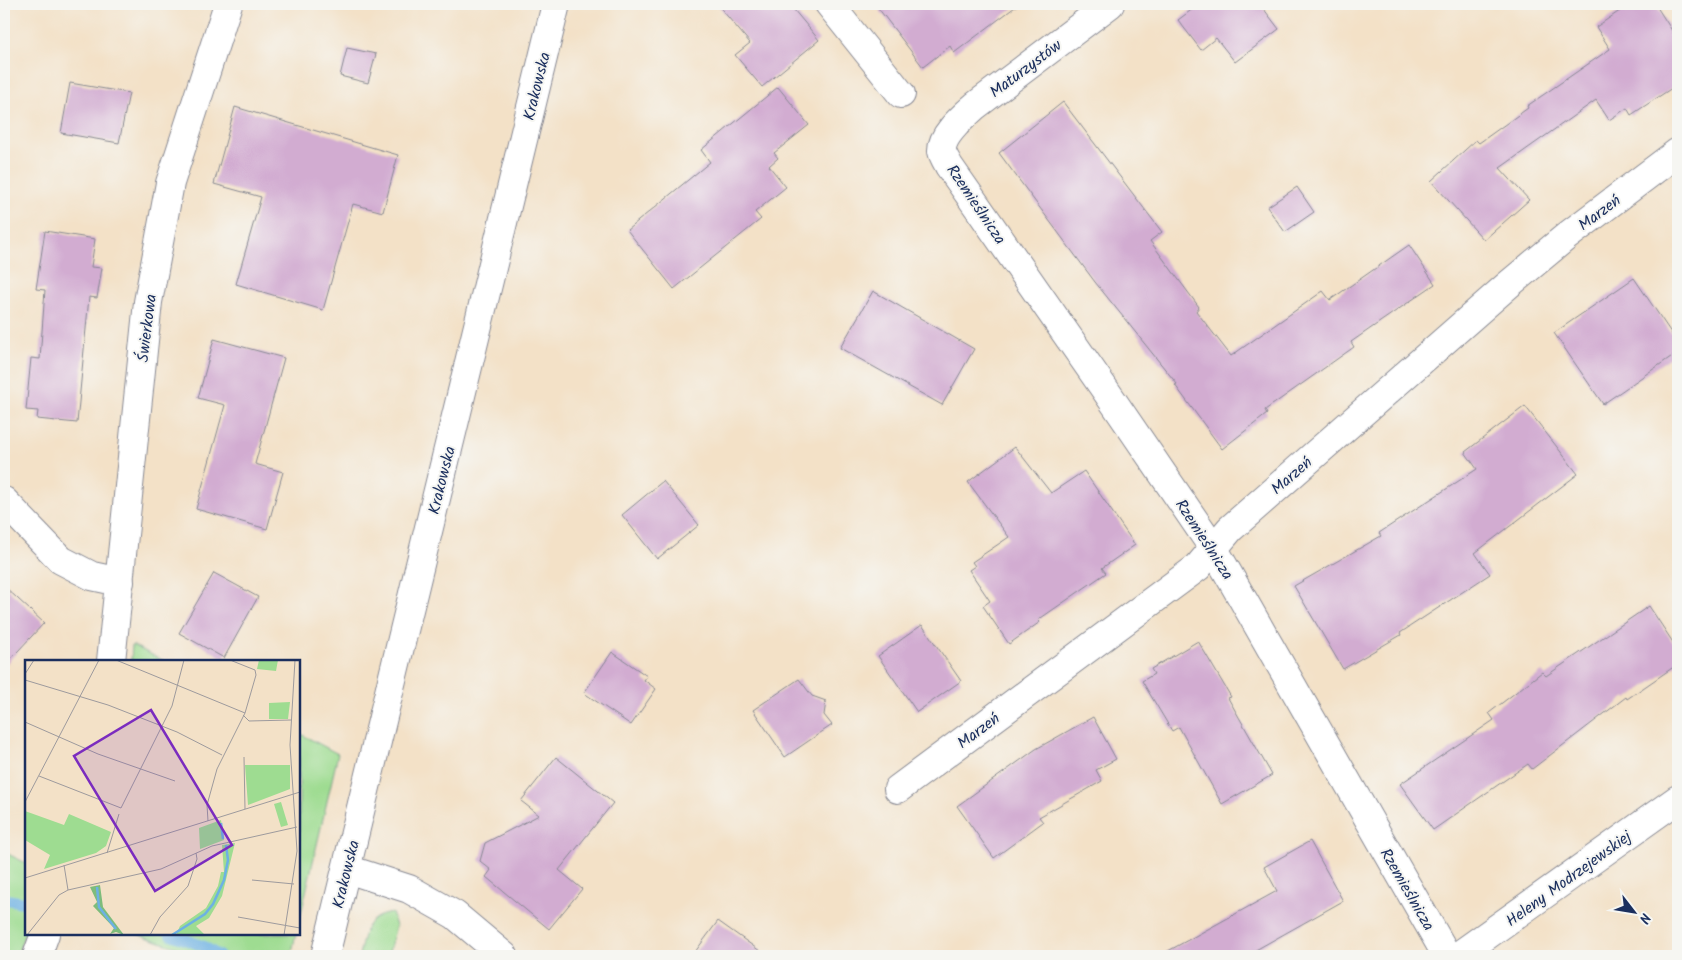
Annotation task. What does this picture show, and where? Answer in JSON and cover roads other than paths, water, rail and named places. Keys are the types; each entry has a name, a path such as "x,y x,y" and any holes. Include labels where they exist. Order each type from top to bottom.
{"street":[{"name":"Świerkowa","path":"111,660 148,302 170,183 228,4"},
{"name":"Krakowska","path":"325,956 556,4"},
{"path":"829,4 901,94"},
{"name":"Maturzystów","path":"946,138 956,122 975,106 1110,4"},
{"name":"Rzemieślnicza","path":"946,138 942,151 949,166 1214,549 1447,956"},
{"name":"Marzeń","path":"898,789 1198,567 1230,529 1508,285 1567,236 1678,152"},
{"path":"4,501 61,560 92,576 120,582"},
{"name":"Heleny Modrzejewskiej","path":"1458,956 1678,799"},
{"path":"346,869 410,889 456,915 504,956"},
{"path":"37,956 45,935"}],"waterway":[{"path":"4,899 25,903"},
{"path":"173,935 203,946 219,956"}]}
